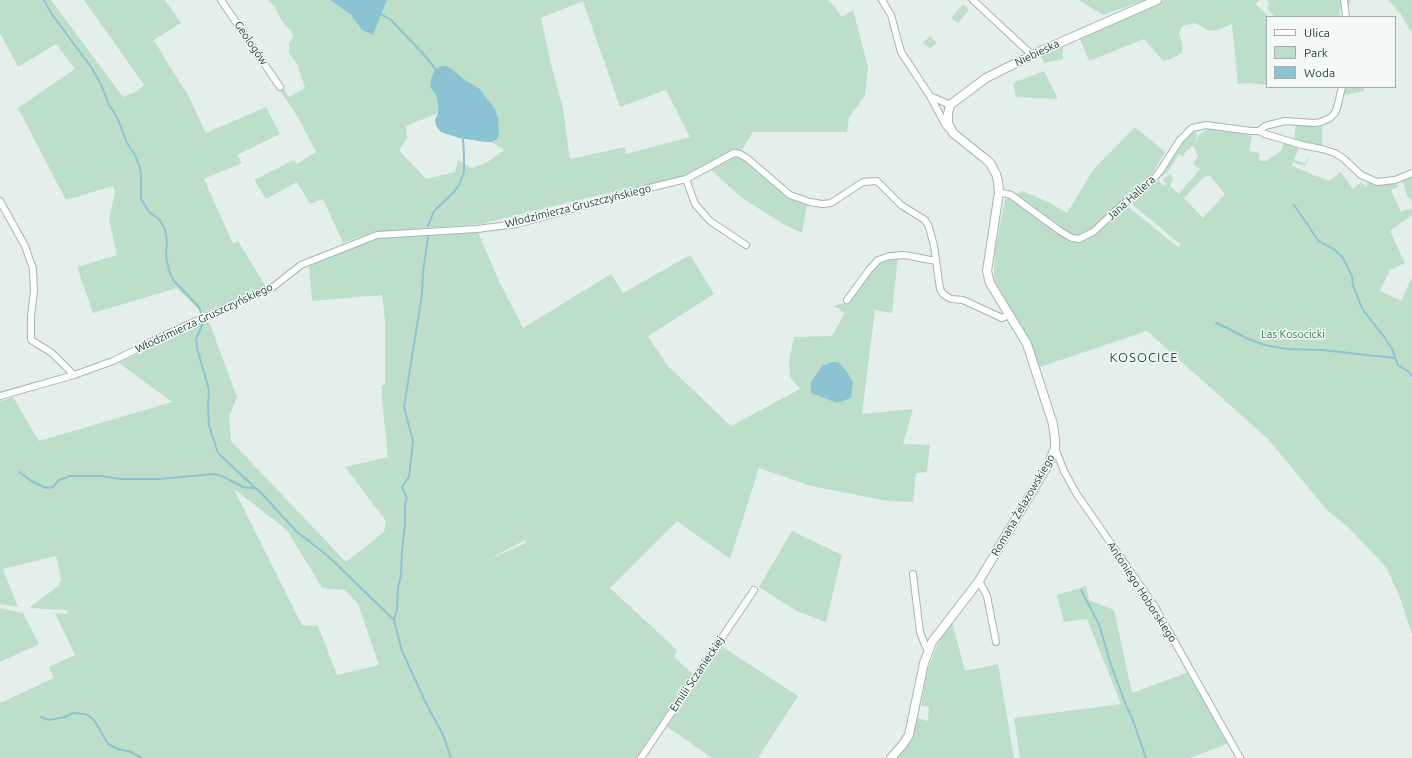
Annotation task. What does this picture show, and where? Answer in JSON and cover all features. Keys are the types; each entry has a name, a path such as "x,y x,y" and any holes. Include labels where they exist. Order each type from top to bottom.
{"street":[{"name":"Geologów","path":"221,0 280,87"},
{"path":"882,0 891,16 901,52 930,96 946,126 990,164 998,181 999,192"},
{"path":"973,0 1032,55"},
{"name":"Niebieska","path":"950,105 986,78 1032,55 1157,0"},
{"path":"1344,0 1346,16"},
{"path":"1259,131 1265,126 1285,121 1314,123 1330,118 1335,113 1337,108 1342,88"},
{"path":"930,96 950,105 948,123 953,133"},
{"name":"Jana Hallera","path":"999,192 1011,195 1060,231 1072,238 1079,239 1093,232 1122,204 1152,181 1180,140 1192,128 1206,126 1259,131 1302,145 1322,148 1335,153 1344,159 1361,175 1377,182 1395,180 1412,173"},
{"name":"Włodzimierza Gruszczyńskiego","path":"0,396 74,375 113,361 165,335 273,287 301,265 377,235 477,229 517,224 645,188 686,179 734,153 740,154 748,159 790,195 810,202 822,204 832,203 863,182 877,181 902,206 925,220 932,234 940,289 943,294 951,299 963,300 1002,318 1009,315"},
{"path":"686,179 695,204 710,221 746,245"},
{"name":"Romana Żelazowskiego","path":"891,758 909,735 917,692 928,650 932,642 979,581 1050,463 1055,448 1056,439 1053,424 1027,344 990,283 987,271 999,192"},
{"path":"0,201 25,246 33,269 34,291 31,316 31,340 52,353 74,375"},
{"path":"847,300 878,260 890,256 904,255 936,261"},
{"name":"Antoniego Hoborskiego","path":"1055,448 1064,471 1076,493 1155,608 1240,758"},
{"path":"913,574 920,632 924,645 928,650"},
{"path":"979,581 987,596 996,642"},
{"name":"Emilii Sczanieckiej","path":"641,758 754,590"}],"green space":[{"path":"0,0 51,0 124,97 137,91 144,85 84,0 165,0 181,23 154,40 188,95 206,133 266,107 280,134 237,155 242,163 204,179 233,244 238,241 266,287 202,313 177,288 93,313 77,267 117,255 109,219 115,193 113,186 66,200 18,108 75,69 56,44 18,67 0,33"},
{"path":"269,0 330,0 351,15 362,30 387,0 829,0 842,17 853,10 868,67 865,95 849,118 847,132 753,132 741,152 733,149 705,166 682,177 582,199 481,224 373,232 343,243 323,199 310,204 297,182 266,199 254,180 294,160 297,164 316,152 299,119 279,89 283,88 289,97 305,88 297,64 289,53 289,43 292,40 293,35 282,21","holes":["583,1 620,107 666,90 690,137 626,154 625,147 570,159 563,108 551,64 541,18","453,70 480,89 495,109 498,117 497,139 492,142 504,150 486,163 472,168 458,160 455,172 426,179 399,150 407,138 406,126 438,113 436,95 430,87"]},
{"path":"1079,0 1145,0 1103,15"},
{"path":"1164,0 1259,0 1256,4 1268,16 1266,16 1266,85 1249,83 1238,84 1232,24 1213,31 1207,30 1195,23 1182,26 1179,33 1183,46 1182,53 1171,59 1163,61 1144,39 1089,61 1080,39"},
{"path":"1267,0 1351,0 1348,7 1350,16 1347,16 1346,8 1339,9 1340,16 1274,16 1267,9 1269,2"},
{"path":"1389,0 1412,0 1412,29 1410,31 1400,12 1399,13"},
{"path":"963,4 969,10 958,23 951,18"},
{"path":"930,36 937,43 930,49 923,43"},
{"path":"1063,47 1063,59 1044,63 1041,56"},
{"path":"1044,71 1058,99 1016,97 1013,83"},
{"path":"1344,88 1364,88 1364,91 1345,95 1343,94"},
{"path":"1296,123 1322,123 1322,146 1339,150 1337,151 1294,141"},
{"name":"Las Kosocicki","path":"1135,127 1165,152 1152,174 1122,202 1179,248 1180,244 1133,205 1133,202 1134,199 1157,181 1164,186 1166,185 1163,179 1172,173 1171,175 1173,179 1170,186 1179,194 1200,169 1193,164 1198,156 1194,147 1199,135 1207,129 1231,131 1252,136 1249,151 1259,153 1260,161 1266,161 1281,151 1284,143 1299,148 1294,160 1305,164 1309,157 1305,166 1293,162 1292,166 1329,181 1341,172 1353,189 1361,182 1367,187 1367,183 1396,183 1398,187 1391,190 1401,212 1407,209 1412,209 1412,215 1390,231 1405,263 1390,270 1380,291 1401,301 1411,279 1412,281 1412,634 1399,595 1386,567 1349,528 1327,510 1268,439 1147,331 1040,367 995,282 995,250 1005,200 1022,191 1048,202 1067,213 1093,170","holes":["1210,176 1225,194 1203,218 1184,198 1204,177"]},
{"path":"1193,131 1193,133 1196,132 1197,136 1194,147 1191,146 1189,150 1187,149 1183,157 1179,154 1168,172 1160,177 1180,143"},
{"path":"734,155 742,157 771,182 807,203 802,233 785,225 742,198 710,169"},
{"path":"1412,175 1412,202 1407,195 1402,180"},
{"path":"478,232 498,279 523,328 611,274 623,293 690,255 714,294 648,336 667,365 731,426 800,389 790,377 789,361 794,337 832,336 845,313 834,306 847,302 879,261 898,257 892,313 875,310 862,414 913,409 903,444 930,445 927,472 916,473 913,502 888,501 811,486 759,468 730,559 677,521 610,588 677,650 674,657 693,674 636,758 0,758 0,703 54,678 49,667 75,655 55,613 67,614 67,610 29,608 58,586 61,579 56,556 3,569 18,607 0,604 0,401 13,397 39,441 172,402 119,363 208,319 237,397 229,417 231,441 346,562 384,532 386,521 345,467 388,457 382,400 382,385 385,385 385,320 382,295 312,301 309,266 376,239 425,234","holes":["234,489 287,530 322,588 345,590 358,604 379,665 337,675 318,626 302,625","525,540 526,543 487,560"]},
{"path":"792,531 842,555 826,622 797,611 759,587"},
{"path":"1086,586 1089,600 1114,610 1132,693 1189,672 1229,743 1190,758 1020,758 1014,718 1121,704 1087,619 1064,622 1057,595"},
{"path":"0,608 23,613 39,644 0,662"},
{"path":"952,622 965,671 998,664 1014,758 894,758 906,748 915,716 928,721 929,707 921,705 927,672 938,643"},
{"path":"721,646 798,696 758,758 712,758 666,726"}],"water":[{"path":"330,0 387,0 373,35 362,30 351,15"},
{"path":"441,66 446,66 453,70 480,89 495,109 498,117 499,134 497,139 492,142 486,142 459,138 441,132 436,126 435,120 438,113 438,105 436,95 430,87 435,69"},
{"path":"838,362 848,373 853,383 851,398 837,403 811,393 811,382 823,365"}],"waterway":[{"path":"44,0 51,13 91,67 101,84 109,105 117,117 127,143 135,155 139,165 141,175 141,199 149,212 159,219 165,229 167,240 166,257 170,274 174,281 199,307 201,313"},
{"path":"381,14 391,20 427,58 435,69"},
{"path":"428,226 434,211 454,192 459,185 464,172 463,138"},
{"path":"1294,205 1319,241 1335,250 1343,258 1352,276 1353,286 1363,310 1385,338 1392,349 1398,365 1409,372 1412,376"},
{"path":"428,237 423,272 422,294 404,407 413,441 409,477 402,487 407,498 405,503 405,525 401,575 398,588 397,610 394,620 402,651 425,701 443,735 451,758"},
{"path":"203,323 196,339 197,348 209,390 209,425 218,453 263,495 296,531 329,557 394,620"},
{"path":"1216,323 1248,339 1265,345 1287,349 1322,350 1395,358"},
{"path":"19,472 33,482 46,488 53,487 59,480 70,476 101,476 120,479 159,479 214,474 222,476 243,487 254,488"},
{"path":"1081,590 1099,624 1111,665 1146,758"},
{"path":"41,717 49,720 65,717 73,713 85,714 92,718 96,723 108,744 118,749 131,752 142,758"}],"district":[{"name":"KOSOCICE","path":"1144,358"}]}
